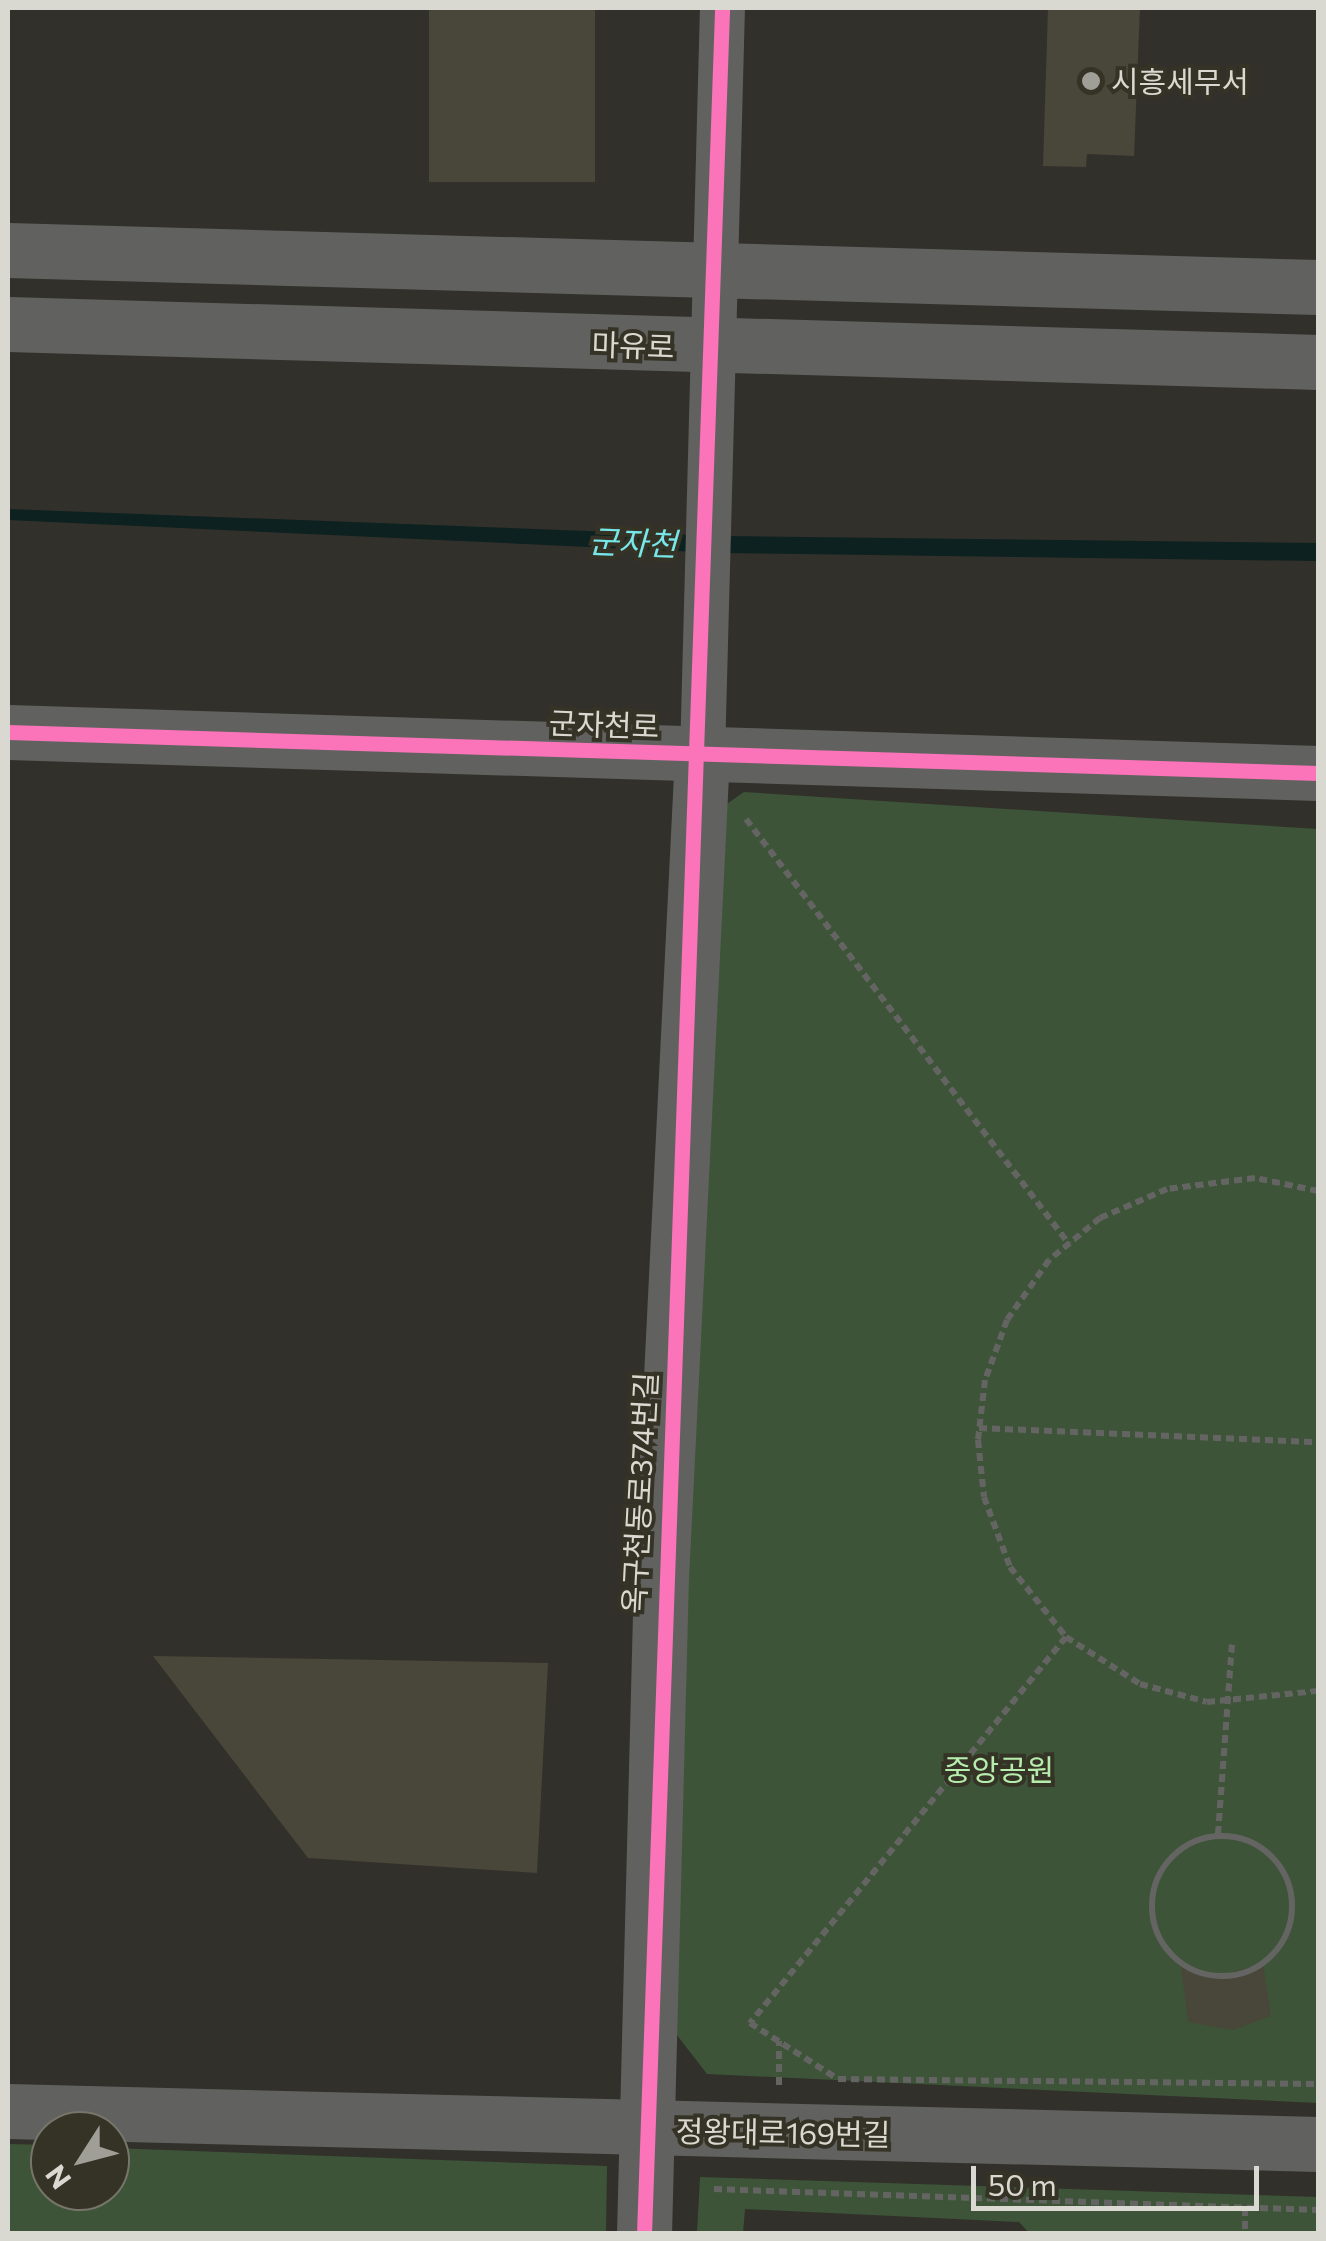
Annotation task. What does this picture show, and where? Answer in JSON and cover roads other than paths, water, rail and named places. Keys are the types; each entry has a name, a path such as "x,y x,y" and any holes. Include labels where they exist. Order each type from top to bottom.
{"street":[{"path":"702,755 707,347 722,8"},
{"path":"8,250 1318,287"},
{"name":"마유로","path":"8,324 1318,362"},
{"name":"군자천로","path":"8,732 1318,773"},
{"name":"옥구천동로374번길","path":"644,2234 661,1578 702,755"},
{"name":"정왕대로169번길","path":"8,2111 1318,2144"}],"water":[{"name":"군자천","path":"8,509 721,536 1318,543 1318,561 720,553 8,520"}],"place":[{"name":"시흥세무서","path":"1091,81"}],"park label":[{"name":"중앙공원","path":"999,1769"}]}
